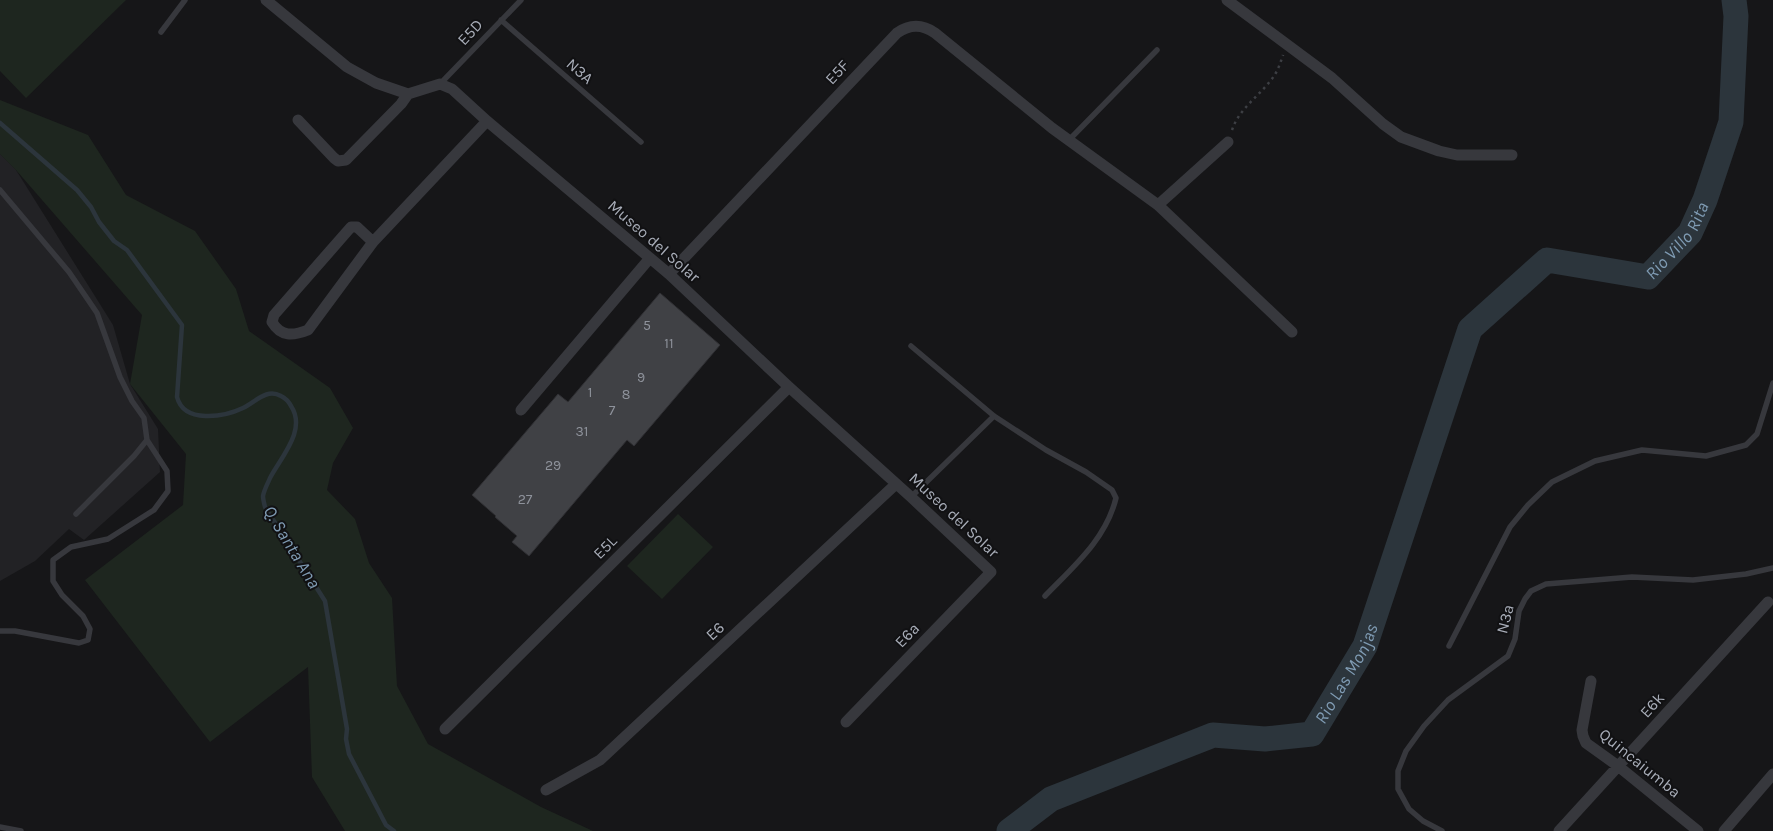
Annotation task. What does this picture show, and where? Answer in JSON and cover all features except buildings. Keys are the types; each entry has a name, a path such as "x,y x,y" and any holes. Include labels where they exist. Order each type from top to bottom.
{"street":[{"path":"266,0 347,68 376,83 408,94 440,84"},
{"path":"1228,0 1332,78 1383,124 1401,136 1439,151 1457,155 1512,155"},
{"name":"E5F","path":"669,274 897,33 904,28 912,26 928,28 1052,128 1158,206 1292,332"},
{"name":"Museo del Solar","path":"440,84 452,89 487,121 669,274 789,387 896,484 912,496 991,572"},
{"path":"298,120 334,158 338,161 346,160 401,104 408,94"},
{"path":"374,242 357,227 351,227 274,316 272,322 276,328 285,333 295,335 308,330 374,242 487,121"},
{"path":"1158,206 1228,142"},
{"path":"521,410 650,258"},
{"name":"E5L","path":"445,729 789,387"},
{"name":"E6","path":"546,790 600,760 896,484"},
{"name":"E6a","path":"846,722 991,572"},
{"name":"E6k","path":"1560,831 1768,602"},
{"name":"Quincaiumba","path":"1591,682 1582,730 1586,742 1698,831"},
{"path":"1724,831 1773,774"}],"lane":[{"path":"161,32 185,0"},
{"name":"E5D","path":"440,84 521,0"},
{"name":"N3A","path":"501,20 641,142"},
{"path":"1069,140 1157,50"},
{"path":"0,190 69,272 98,313 120,377 132,401 144,418 147,440 166,471 168,491 154,510 108,539 71,546 53,560 53,581 62,594 83,616 90,629 88,640 78,643 15,631 0,631"},
{"path":"911,346 994,416 1112,490 1116,498 1105,528 1090,550 1045,596"},
{"path":"1449,646 1510,527 1528,505 1552,482 1595,461 1642,450 1706,456 1746,445 1757,434 1773,383"},
{"path":"912,496 994,416"},
{"path":"76,514 134,456 147,440"},
{"name":"N3a","path":"1442,831 1423,821 1409,809 1398,789 1398,771 1406,752 1424,726 1448,700 1508,656 1515,639 1519,611 1531,591 1546,584 1632,577 1693,580 1746,574 1773,568"},
{"path":"0,827 21,831"}],"path":[{"path":"1228,142 1233,126 1240,115 1252,99 1271,80 1279,67 1283,55 1280,39"}],"shaded area":[{"path":"0,0 126,0 26,98 0,71"},
{"path":"0,100 88,135 126,195 195,231 236,289 249,331 330,388 353,428 333,463 327,490 355,519 369,563 392,598 397,686 428,744 541,807 593,831 345,831 312,777 308,667 210,742 85,580 183,505 186,454 130,384 142,315 0,154"},
{"path":"0,154 16,170 113,325 130,384 158,429 160,472 84,540 69,529 35,561 0,581"},
{"path":"678,514 713,547 662,599 627,566"}],"waterway":[{"name":"Rio Las Monjas","path":"1009,831 1051,799 1213,735 1265,739 1312,734 1365,646 1470,329 1547,260 1648,277 1690,233 1705,200 1731,122 1736,16 1734,0"},
{"name":"Q. Santa Ana","path":"0,123 77,190 114,241 127,250 182,325 177,397 181,406 196,415 216,416 243,408 261,397 271,394 282,397 291,406 296,424 294,434 291,443 266,487 263,496 264,504 325,601 347,729 346,739 349,754 386,825 394,831"}],"water label":[{"name":"Rio Villo Rita","path":"1674,235"}]}
